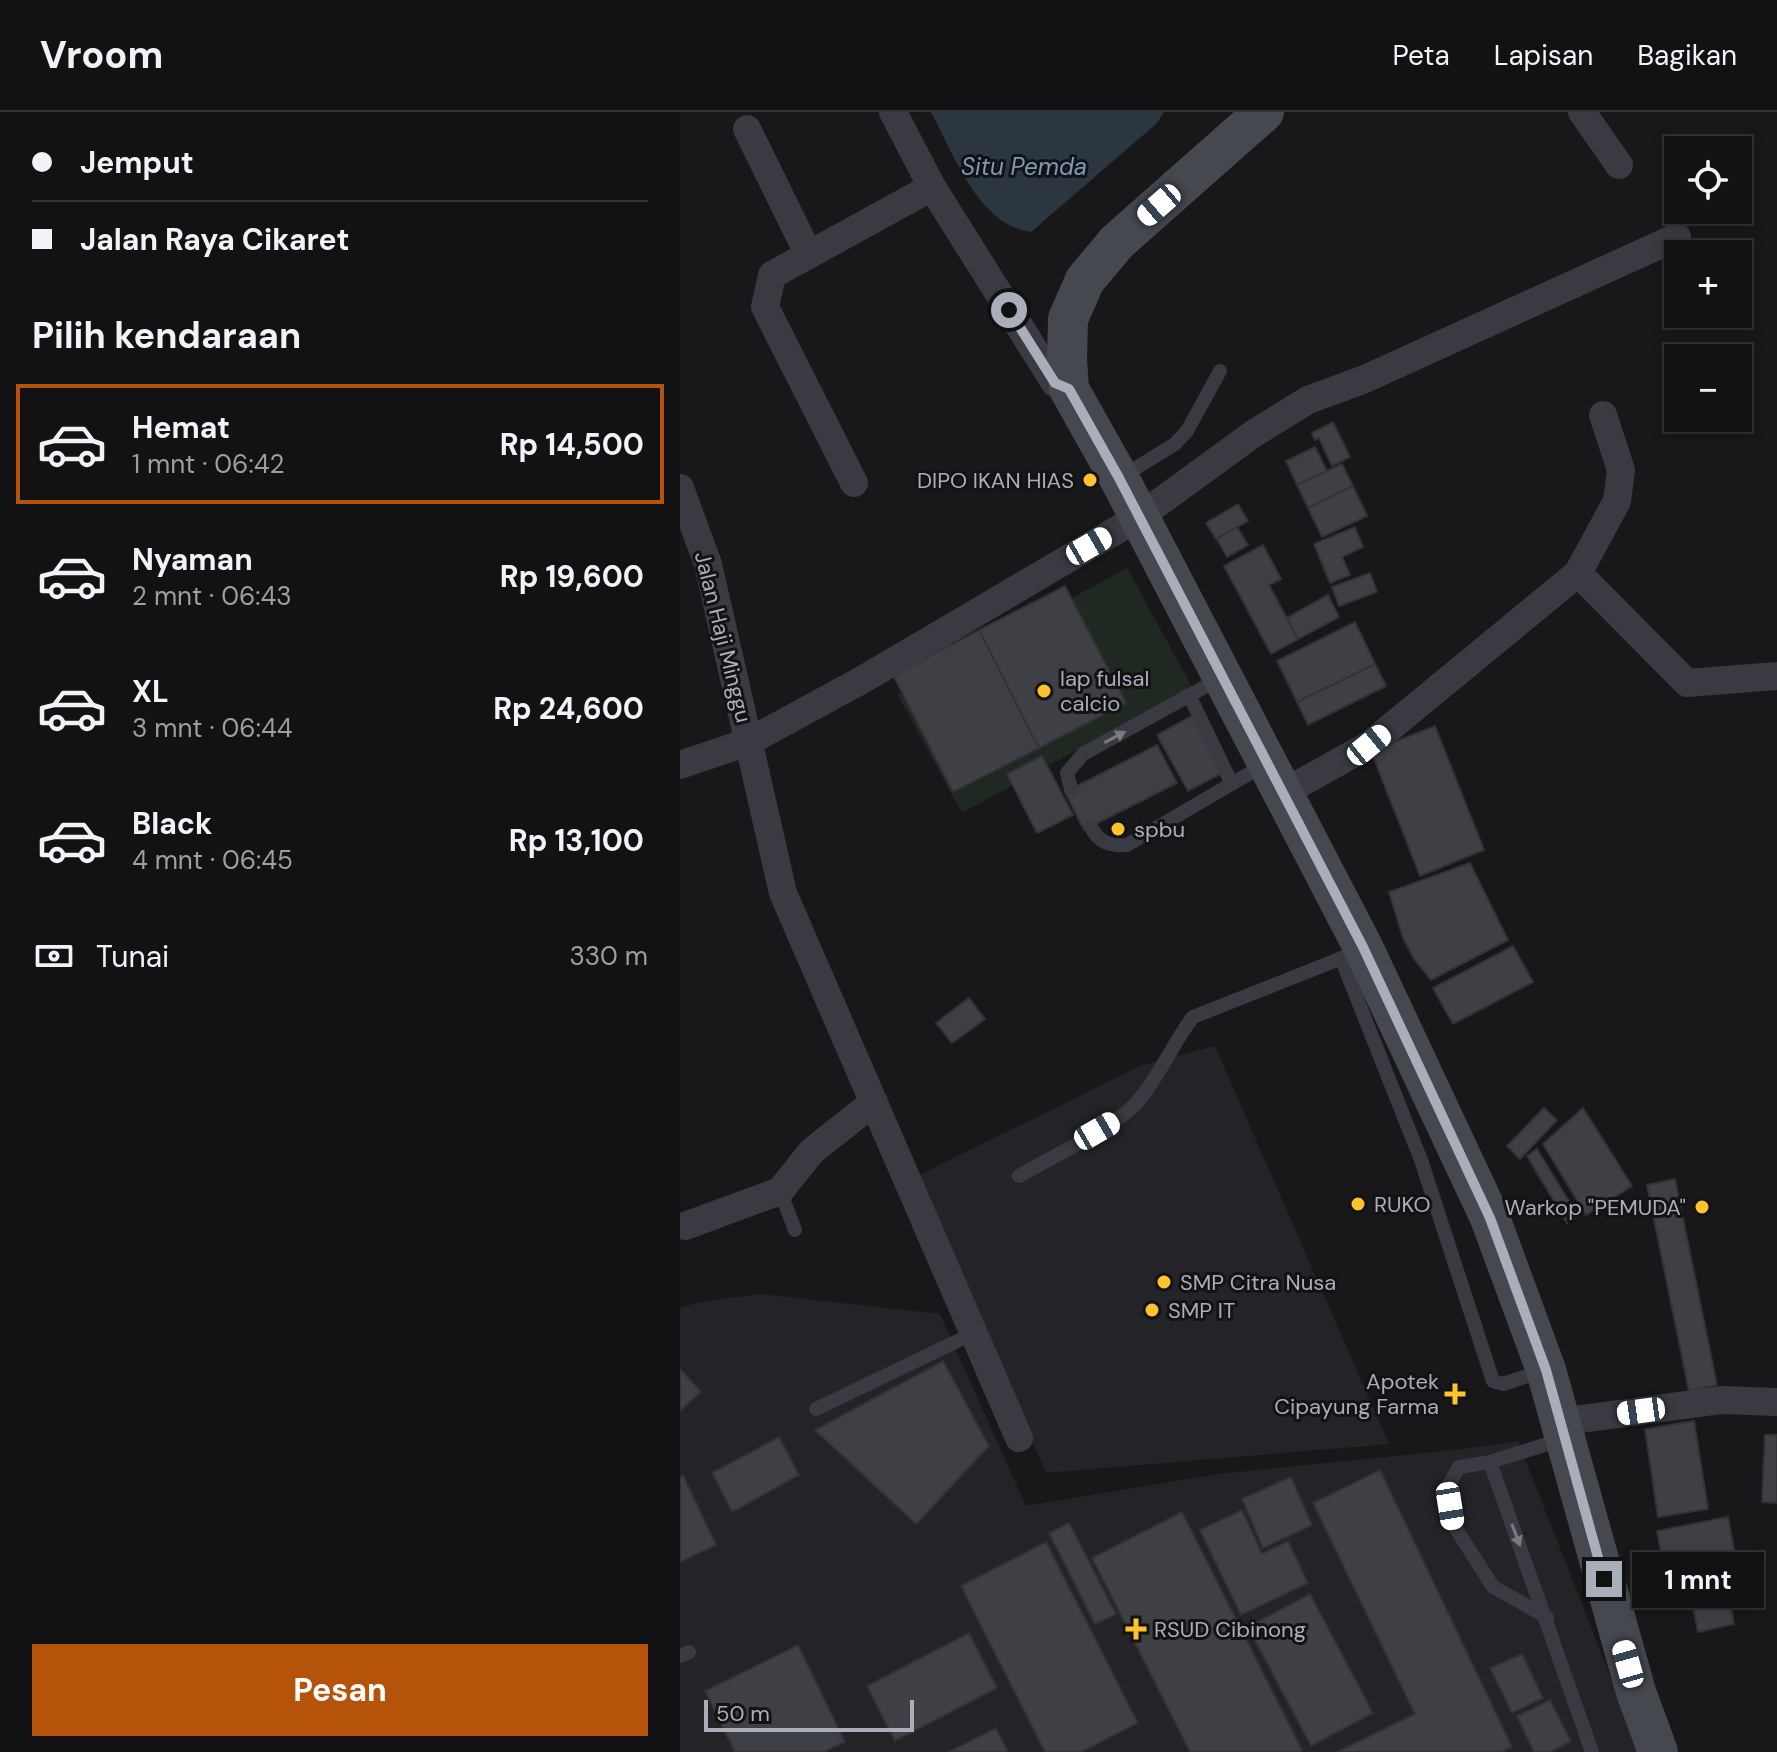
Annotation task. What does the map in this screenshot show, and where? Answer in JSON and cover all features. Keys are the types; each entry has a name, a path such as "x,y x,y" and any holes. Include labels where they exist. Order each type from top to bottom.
{"main road":[{"path":"1264,112 1117,242 1085,280 1068,319 1069,389 1139,517 1206,687 1276,778 1438,1156 1490,1218 1546,1370 1636,1692 1658,1752"}],"street":[{"path":"893,112 932,187 1055,383 1069,389"},
{"path":"1582,112 1619,165"},
{"path":"747,129 809,255"},
{"path":"854,483 765,307 772,275 932,187"},
{"path":"680,765 748,742 862,680 1139,517 1253,434 1308,400 1365,379 1677,237"},
{"path":"1276,778 1369,745 1578,573 1617,501 1621,470 1603,415"},
{"name":"Jalan Haji Minggu","path":"680,488 708,564 783,893 1019,1438"},
{"path":"1578,573 1687,683 1777,676"},
{"path":"685,1226 780,1191 812,1151 874,1102"},
{"path":"1561,1430 1722,1400 1777,1402"}],"lane":[{"path":"1119,478 1175,444 1187,431 1220,371"},
{"path":"1071,789 1067,773 1083,754 1206,687 1232,784"},
{"path":"1091,827 1095,836 1103,842 1112,846 1127,845 1232,784 1276,778"},
{"path":"1019,1176 1123,1116 1140,1099 1177,1037 1193,1017 1352,953"},
{"path":"1438,1156 1493,1381 1503,1384 1546,1370"},
{"path":"780,1191 795,1230"},
{"path":"816,1409 974,1333"},
{"path":"1547,1617 1493,1587 1453,1524 1447,1488 1459,1467 1490,1462 1529,1448 1561,1430"},
{"path":"1490,1462 1592,1752"}],"shaded area":[{"name":"lap fulsal calcio","path":"1127,568 1192,687 962,813 897,694"},
{"name":"SMP IT","path":"1215,1046 1389,1444 1046,1473 915,1177 1142,1065"},
{"name":"RSUD Cibinong","path":"760,1294 940,1314 1026,1506 1219,1474 1518,1441 1640,1752 680,1752 680,1308 700,1302"}],"water":[{"name":"Situ Pemda","path":"931,112 1164,112 1156,124 1031,232 1012,227 982,202 959,167"}],"building":[{"path":"1333,422 1350,457 1332,466 1319,438 1315,440 1312,433"},
{"path":"1315,447 1327,471 1297,485 1286,461"},
{"path":"1342,464 1353,486 1308,508 1297,485"},
{"path":"1353,486 1367,516 1322,537 1308,508"},
{"path":"1238,504 1248,521 1216,539 1206,523"},
{"path":"1237,527 1248,545 1227,557 1217,539"},
{"path":"1355,527 1363,547 1342,557 1350,575 1330,583 1314,544"},
{"path":"1263,545 1281,579 1269,585 1298,639 1271,654 1224,566"},
{"path":"1370,573 1377,592 1339,606 1332,587"},
{"path":"1065,586 1126,703 1039,748 979,630"},
{"path":"1328,595 1339,617 1298,639 1287,618"},
{"path":"1355,622 1375,664 1297,702 1277,661"},
{"path":"979,630 1039,748 953,792 893,675"},
{"path":"1375,664 1386,686 1308,725 1297,702"},
{"path":"1192,716 1222,773 1188,791 1157,735"},
{"path":"1435,726 1484,850 1420,876 1371,751"},
{"path":"1157,745 1177,783 1084,830 1065,792"},
{"path":"1042,756 1073,815 1037,833 1007,774"},
{"path":"1470,863 1508,940 1431,980 1414,959 1403,938 1389,892"},
{"path":"1513,946 1533,982 1453,1024 1433,988"},
{"path":"969,998 985,1019 952,1043 936,1023"},
{"path":"1544,1108 1557,1120 1520,1159 1507,1146"},
{"path":"1583,1108 1632,1186 1586,1215 1543,1144"},
{"path":"1537,1149 1578,1216 1567,1223 1527,1156"},
{"path":"1675,1179 1717,1385 1689,1391 1647,1185"},
{"path":"943,1361 989,1446 916,1524 815,1430"},
{"path":"680,1369 701,1392 680,1411"},
{"path":"1694,1421 1708,1509 1658,1517 1645,1429"},
{"path":"1765,1435 1777,1435 1777,1503 1762,1502"},
{"path":"779,1437 799,1475 732,1512 712,1473"},
{"path":"1380,1470 1512,1747 1501,1752 1337,1752 1415,1714 1313,1503"},
{"path":"683,1475 716,1545 680,1562 680,1477"},
{"path":"1291,1477 1312,1525 1263,1548 1242,1499"},
{"path":"1242,1510 1262,1554 1288,1541 1308,1583 1241,1615 1200,1530"},
{"path":"1182,1512 1302,1750 1299,1752 1190,1752 1092,1558"},
{"path":"1728,1517 1737,1565 1724,1568 1734,1624 1698,1632 1687,1575 1666,1580 1657,1531"},
{"path":"1069,1523 1116,1614 1095,1624 1049,1533"},
{"path":"1046,1542 1138,1723 1081,1752 1045,1752 961,1586"},
{"path":"1310,1594 1373,1713 1311,1746 1248,1627"},
{"path":"969,1633 997,1688 895,1741 867,1686"},
{"path":"798,1645 845,1742 824,1752 735,1752 705,1691"},
{"path":"1522,1654 1543,1698 1512,1713 1490,1668"},
{"path":"1550,1700 1571,1741 1551,1752 1534,1752 1517,1716"},
{"path":"996,1728 1008,1752 949,1752"}],"place":[{"name":"DIPO IKAN HIAS","path":"1090,480"},
{"name":"lap fulsal calcio","path":"1044,691"},
{"name":"spbu","path":"1118,829"},
{"name":"RUKO","path":"1358,1204"},
{"name":"Warkop \"PEMUDA\"","path":"1702,1207"},
{"name":"SMP Citra Nusa","path":"1164,1282"},
{"name":"SMP IT","path":"1152,1310"},
{"name":"Apotek Cipayung Farma","path":"1455,1394"},
{"name":"RSUD Cibinong","path":"1136,1629"}],"route":[{"path":"1009,310 1055,383 1069,389 1119,478 1363,947 1490,1218 1546,1370 1604,1579"}]}
